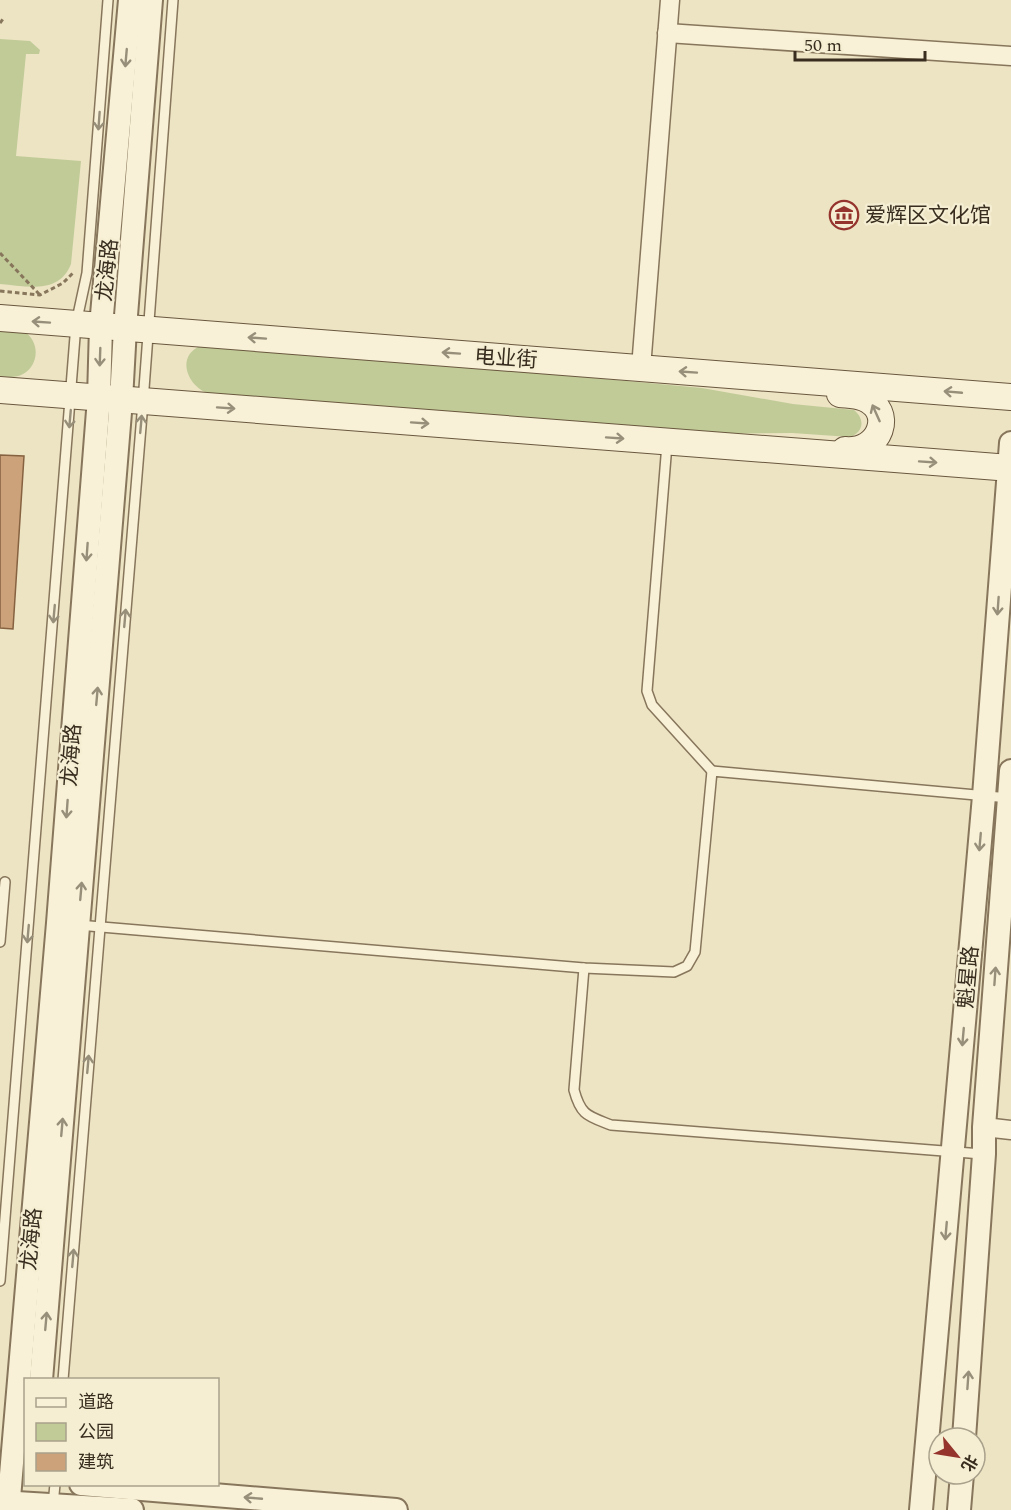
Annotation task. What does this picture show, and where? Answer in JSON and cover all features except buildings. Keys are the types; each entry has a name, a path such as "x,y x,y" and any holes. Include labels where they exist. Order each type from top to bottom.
{"main road":[{"name":"电业街","path":"0,318 1011,397"},
{"path":"744,448 793,446 854,451 862,449 875,440 881,424 876,408 863,398 792,390 746,376"},
{"path":"0,390 744,448 1010,460"}],"street":[{"name":"龙海路","path":"41,1378 121,400 112,327 130,0"},
{"name":"龙海路","path":"112,327 151,0"},
{"path":"641,368 670,0"},
{"path":"667,33 1011,57"},
{"name":"魁星路","path":"921,1510 984,796 1010,460"},
{"name":"魁星路","path":"965,1426 984,1127 1011,771"},
{"name":"龙海路","path":"6,1505 12,1478 78,925"},
{"path":"984,1127 1011,1130"},
{"path":"94,1486 396,1510"},
{"path":"959,1510 961,1486"},
{"path":"6,1505 43,1499 132,1510"}],"lane":[{"path":"108,0 87,273 112,327"},
{"path":"63,1378 78,925 121,400 112,327 173,0"},
{"path":"0,1281 72,396 112,327"},
{"path":"668,442 647,691 652,705 712,771 1009,798"},
{"path":"78,925 584,968 674,972 687,966 695,952 712,771"},
{"path":"0,942 5,882"},
{"path":"584,968 574,1090 578,1105 587,1115 611,1125 984,1154"}],"path":[{"path":"0,23 3,19"},
{"path":"0,253 40,295"},
{"path":"0,291 40,295 63,283 72,275 74,268"}],"green space":[{"path":"0,39 30,41 40,50 39,54 26,54 16,156 81,161 71,264 66,274 58,280 41,286 0,284"},
{"path":"0,327 21,330 33,340 36,352 33,365 20,375 0,376"},
{"path":"214,343 702,388 793,404 854,410 860,417 861,425 858,432 850,437 792,433 695,434 210,394 196,386 187,372 186,364 192,351 202,345"}],"place":[{"name":"爱辉区文化馆","path":"844,215"}]}
